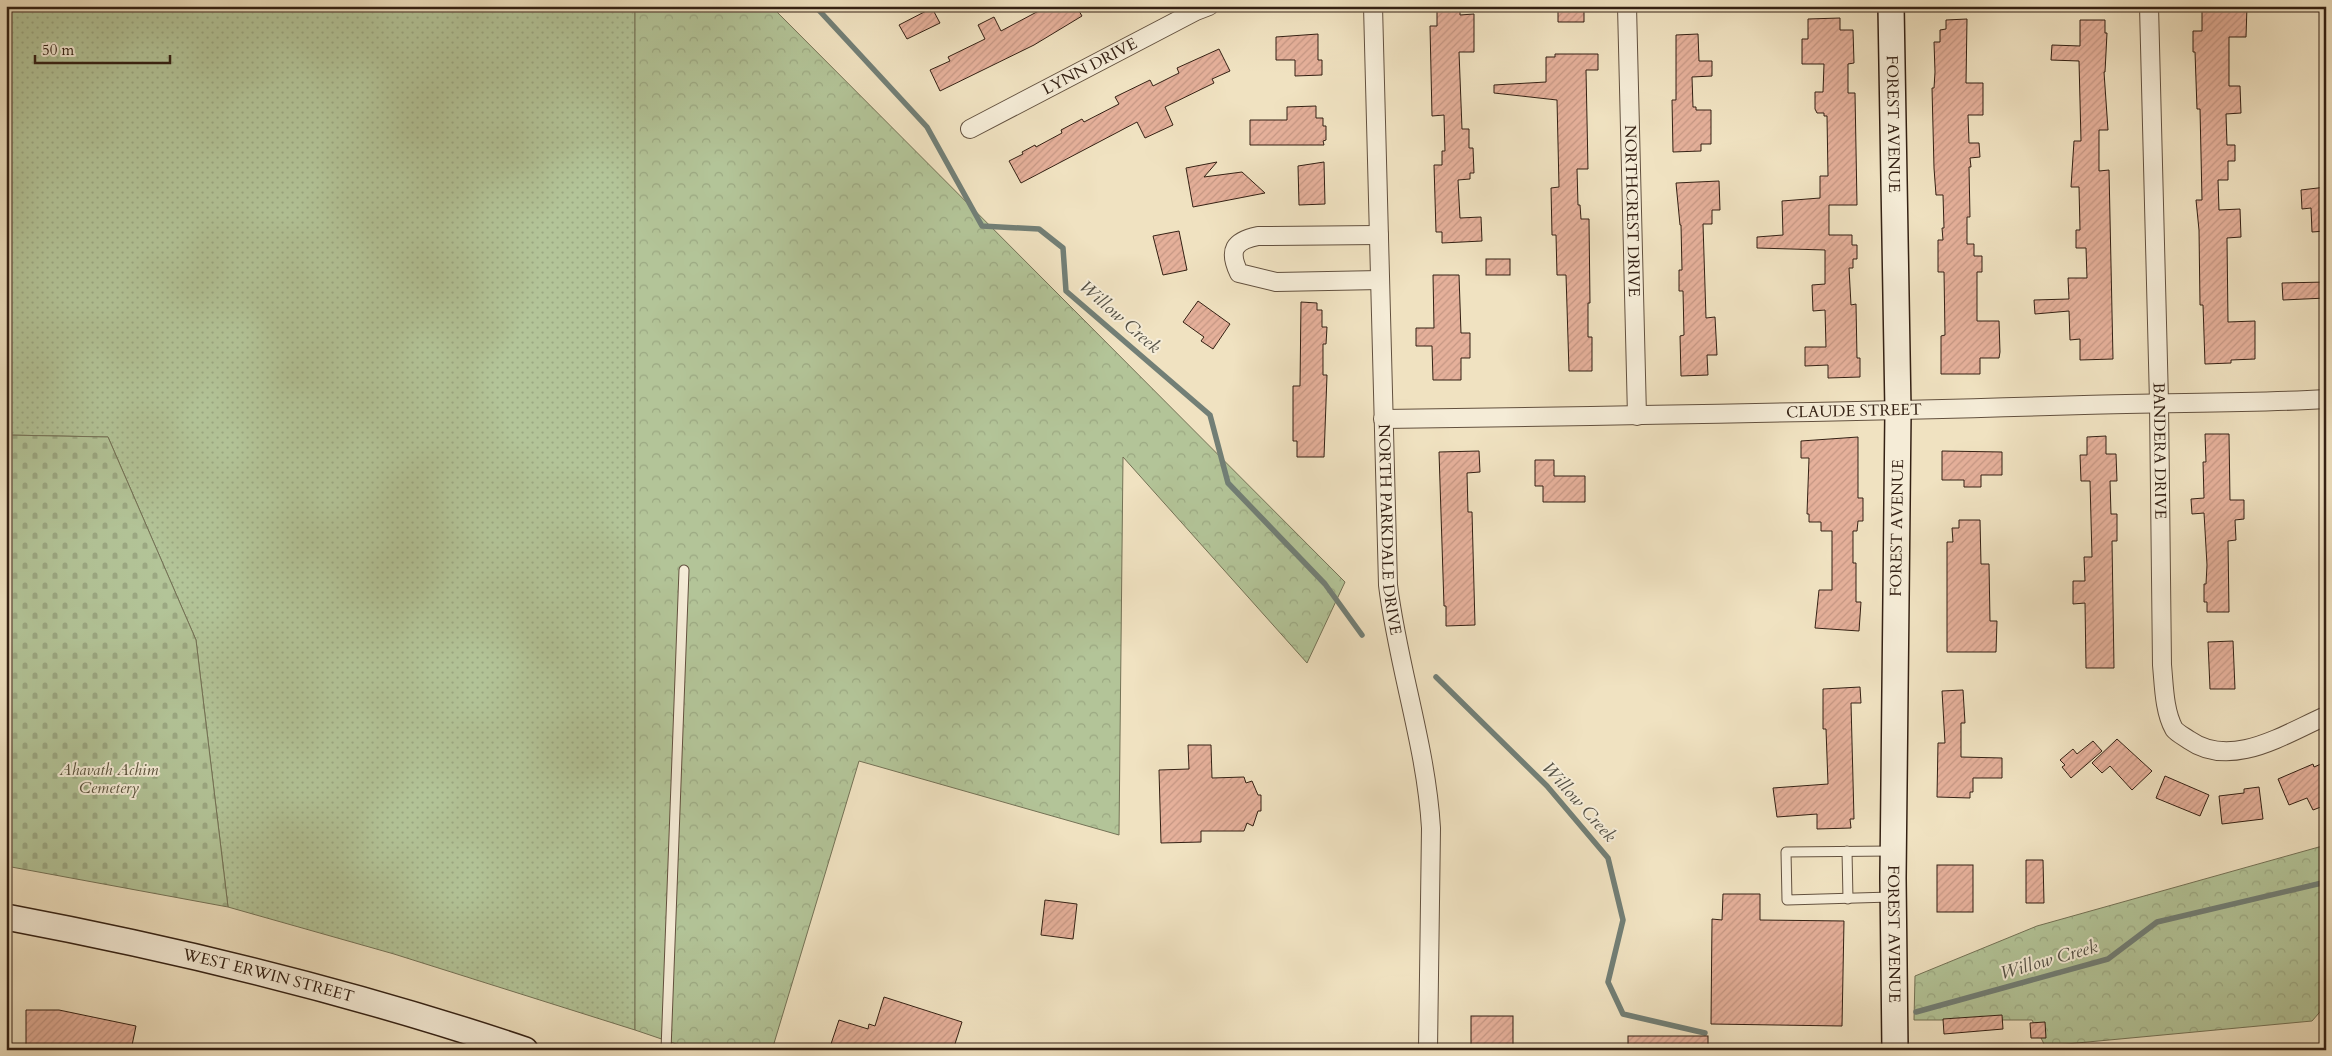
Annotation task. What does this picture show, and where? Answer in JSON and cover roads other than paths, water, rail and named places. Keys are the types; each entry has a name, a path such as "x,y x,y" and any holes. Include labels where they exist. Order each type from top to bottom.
{"street":[{"name":"LYNN DRIVE","path":"970,129 1196,11 1209,6"},
{"name":"NORTH PARKDALE DRIVE","path":"1373,6 1388,585 1395,638 1422,756 1430,804 1428,1050"},
{"name":"NORTHCREST DRIVE","path":"1627,6 1637,416"},
{"name":"FOREST AVENUE","path":"1891,6 1898,411 1893,897 1895,1050"},
{"name":"BANDERA DRIVE","path":"2149,6 2159,402 2162,665 2165,699 2175,730 2194,744 2215,751 2247,750 2326,716"},
{"path":"1378,234 1258,236 1243,239 1236,246 1234,262 1239,273 1276,282 1380,280"},
{"name":"CLAUDE STREET","path":"1383,419 1898,411 2159,402 2286,402 2326,398"},
{"name":"WEST ERWIN STREET","path":"6,917 130,942 267,975 411,1014 526,1050"}],"lane":[{"path":"666,1050 684,570"},
{"path":"1847,851 1848,899"},
{"path":"1893,897 1787,900 1786,852 1894,851"}],"waterway":[{"name":"Willow Creek","path":"815,6 927,127 982,226 1039,229 1063,248 1066,291 1210,415 1228,483 1325,584 1362,635"},
{"name":"Willow Creek","path":"1436,677 1547,786 1608,858 1623,920 1608,982 1623,1014 1705,1033"},
{"name":"Willow Creek","path":"1916,1012 2108,959 2157,922 2326,882"}],"park label":[{"name":"Ahavath Achim Cemetery","path":"109,779"}]}
